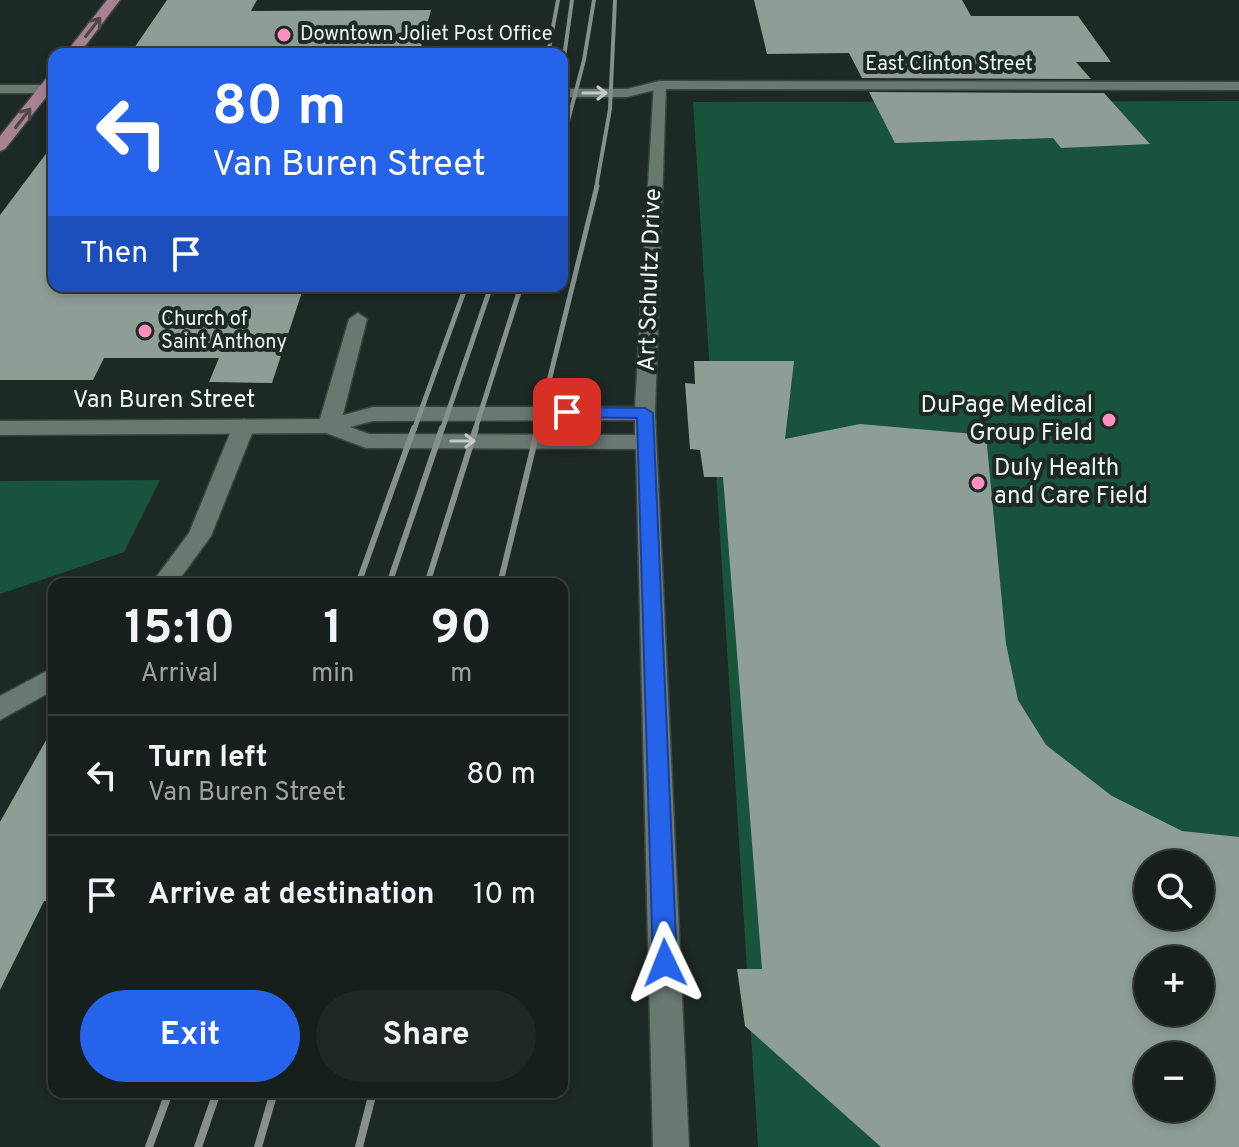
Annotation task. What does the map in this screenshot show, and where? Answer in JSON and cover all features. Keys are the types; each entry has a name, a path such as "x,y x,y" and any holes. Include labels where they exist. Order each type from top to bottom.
{"main road":[{"path":"77,48 114,0"},
{"path":"0,146 48,89"}],"street":[{"name":"East Clinton Street","path":"627,77 659,85 1239,86"},
{"path":"0,89 48,85"},
{"name":"East Clinton Street","path":"568,93 627,93 659,85"},
{"name":"Art Schultz Drive","path":"659,85 645,413 671,1147"},
{"path":"329,426 358,319"},
{"name":"Van Buren Street","path":"0,428 329,426 373,414 645,413"},
{"path":"168,578 199,536 244,426"},
{"name":"Van Buren Street","path":"329,426 366,441 646,442"},
{"path":"0,709 48,681"}],"green space":[{"name":"Duly Health and Care Field","path":"1239,101 1239,1147 758,1147 693,102"},
{"path":"160,480 124,552 0,594 0,481"}],"building":[{"name":"Downtown Joliet Post Office","path":"167,0 257,0 251,11 431,10 421,48 134,48"},
{"path":"754,0 962,0 971,16 1078,16 1111,62 1076,62 1091,79 862,78 849,53 767,54"},
{"path":"869,92 1104,93 1150,144 1061,148 1053,138 895,143"},
{"name":"Church of Saint Anthony","path":"48,151 48,292 302,292 272,383 209,382 219,358 104,358 93,380 0,380 0,215"},
{"name":"Duly Health and Care Field","path":"694,361 794,361 785,439 860,424 986,435 1006,644 1018,700 1046,745 1112,796 1182,831 1239,837 1239,1147 881,1147 745,1026 737,969 762,969 723,477 704,477 700,450 690,449 685,383 695,384"},
{"path":"48,737 48,901 44,901 0,990 0,822"}],"railway":[{"path":"549,48 558,0"},
{"path":"565,48 572,0"},
{"path":"568,121 584,60 594,0"},
{"path":"596,188 610,109 615,0"},
{"path":"537,430 597,186"},
{"path":"414,430 464,292"},
{"path":"442,430 489,292"},
{"path":"475,430 519,292"},
{"path":"360,578 414,428"},
{"path":"391,578 442,428"},
{"path":"429,578 476,428"},
{"path":"501,578 538,428"},
{"path":"149,1147 167,1098"},
{"path":"198,1147 215,1098"},
{"path":"258,1147 272,1098"},
{"path":"359,1147 371,1098"}],"place":[{"name":"Downtown Joliet Post Office","path":"284,35"},
{"name":"Church of Saint Anthony","path":"145,331"},
{"name":"DuPage Medical Group Field","path":"1109,420"},
{"name":"Duly Health and Care Field","path":"978,483"}],"route":[{"path":"567,412 645,413 665,963"}]}
